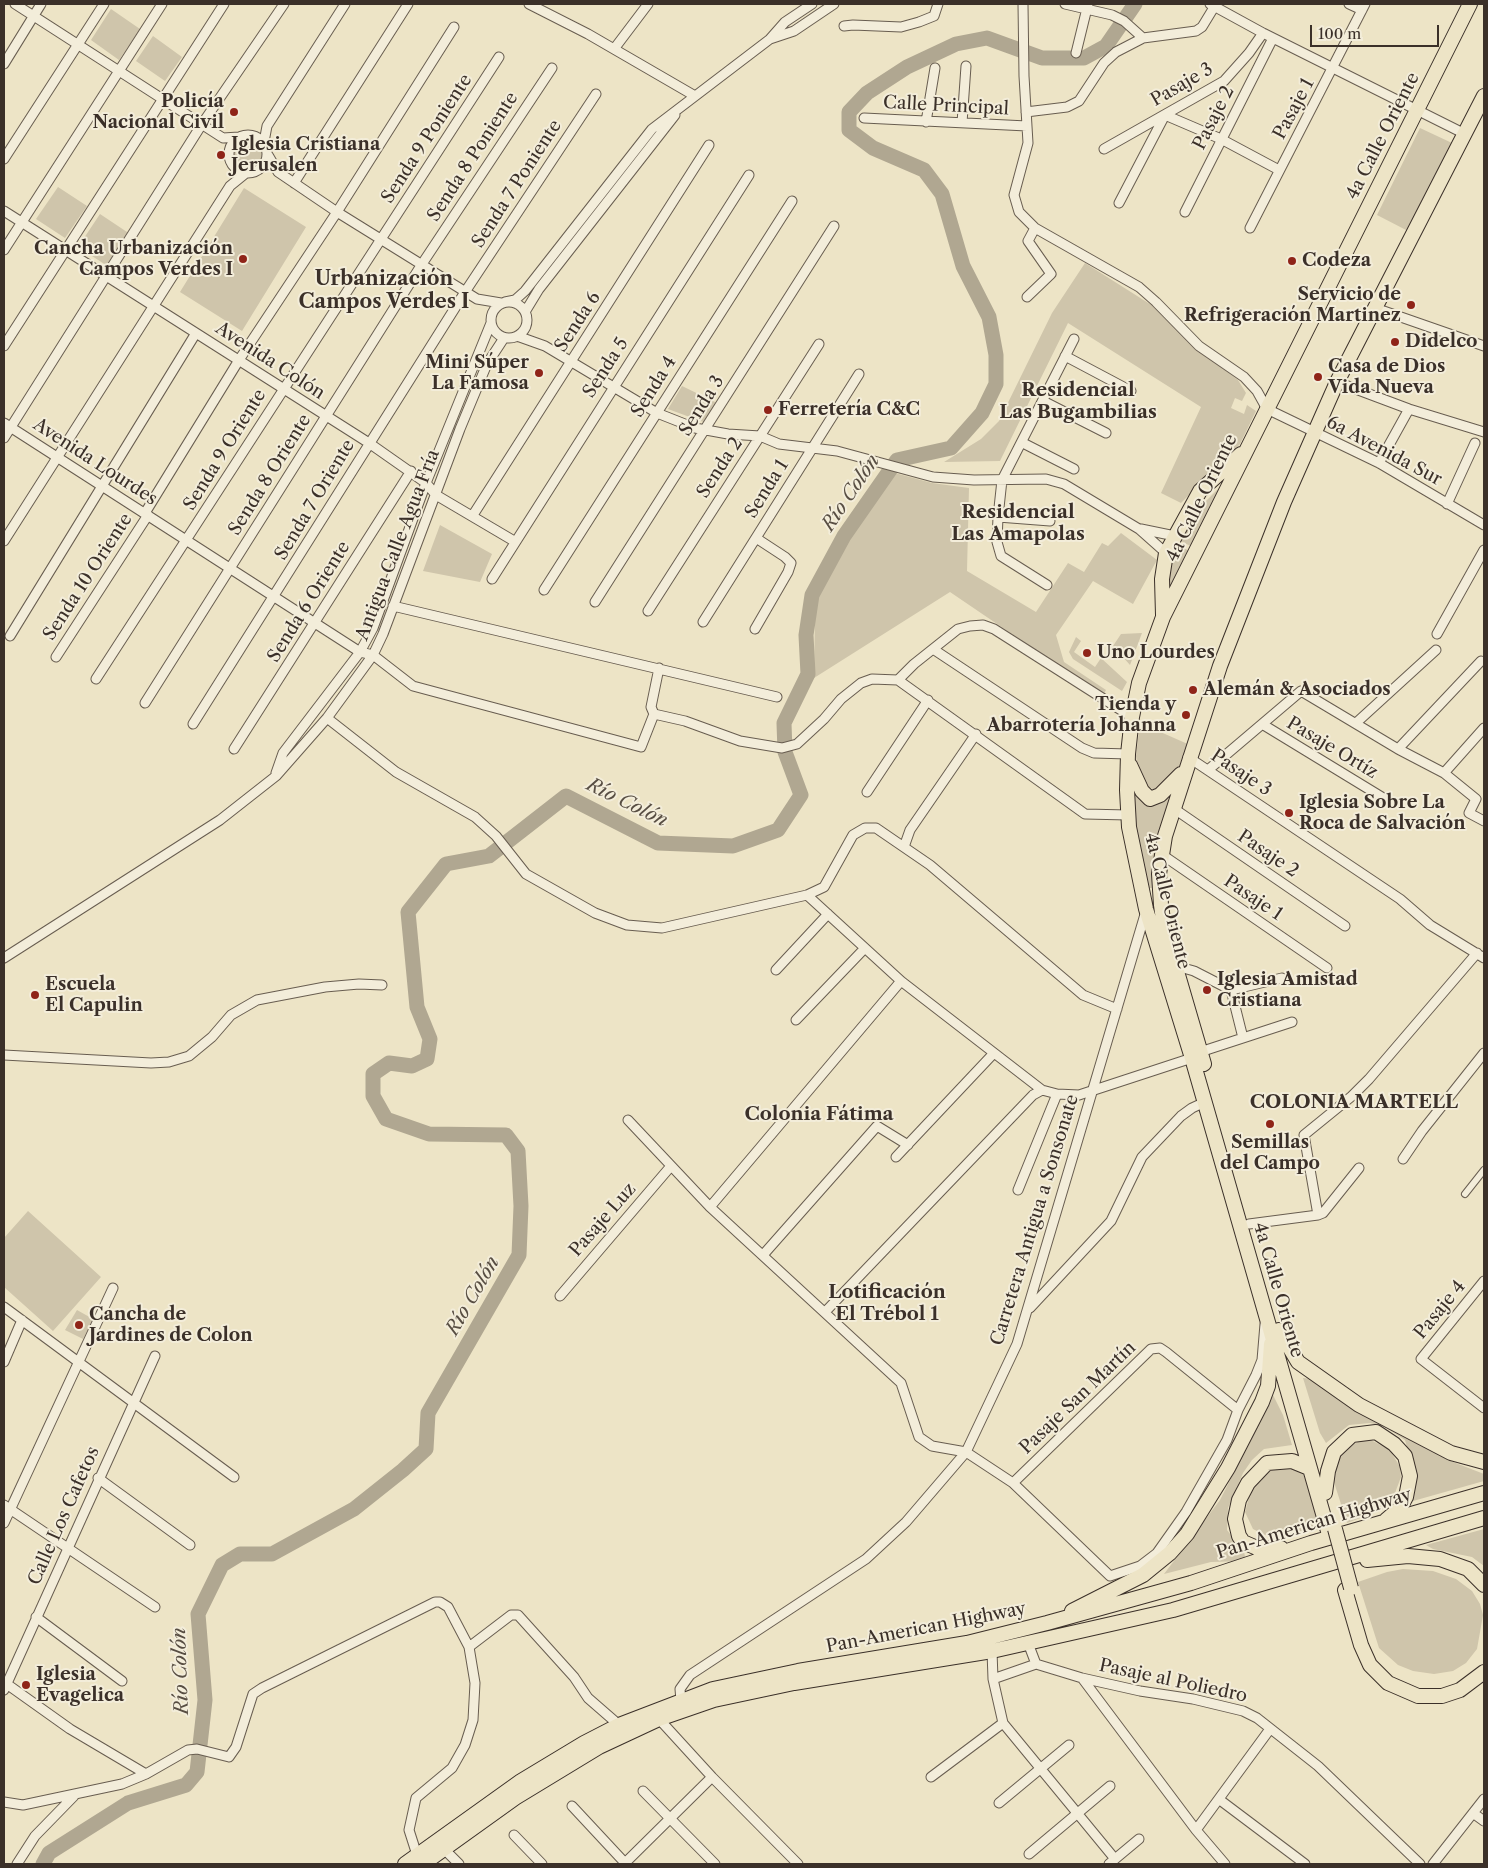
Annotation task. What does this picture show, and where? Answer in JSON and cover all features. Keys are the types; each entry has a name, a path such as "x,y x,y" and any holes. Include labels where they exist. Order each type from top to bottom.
{"highway":[{"name":"4a Calle Oriente","path":"1332,1530 1309,1468 1249,1224 1196,1055 1146,910 1128,815 1128,757 1132,717 1146,661 1164,617 1470,4"},
{"name":"4a Calle Oriente","path":"1348,1589 1332,1530 1325,1493 1275,1332 1264,1311 1205,1102 1161,905 1159,874 1161,854 1186,763 1237,617 1313,433 1337,382 1465,134 1481,111 1484,96"},
{"path":"1164,617 1162,579 1166,554 1200,491 1246,451"},
{"path":"1128,757 1142,791 1150,799 1156,798 1166,791 1186,763"},
{"path":"1275,1332 1298,1362 1359,1405 1451,1453 1484,1462"},
{"path":"1047,1623 1143,1575 1170,1553 1187,1534 1228,1468 1262,1402 1268,1386 1275,1332"},
{"path":"1325,1493 1328,1471 1334,1452 1352,1435 1376,1432 1390,1441 1404,1456 1410,1476 1406,1497 1400,1508 1385,1520 1349,1532"},
{"path":"1309,1468 1292,1460 1267,1463 1248,1483 1239,1500 1235,1519 1239,1536 1243,1542 1250,1546 1266,1549 1311,1543"},
{"name":"Pan-American Highway","path":"420,1860 521,1781 619,1725 681,1700 713,1689 760,1678 967,1643 1047,1623 1191,1583 1311,1543 1484,1493"},
{"name":"Pan-American Highway","path":"405,1864 420,1860 444,1849 508,1803 598,1747 659,1719 714,1700 769,1687 992,1651 1173,1610 1484,1518"},
{"path":"1247,1589 1367,1560 1408,1556 1425,1556 1455,1564 1468,1569 1484,1585"},
{"path":"1348,1589 1373,1656 1382,1669 1402,1684 1418,1689 1442,1688 1465,1680 1484,1660"},
{"path":"1348,1589 1361,1645 1370,1665 1388,1683 1418,1696 1442,1696 1460,1690 1484,1672"}],"street":[{"path":"15,4 224,138 250,134 267,126"},
{"path":"4,64 41,4"},
{"path":"4,159 76,44 104,4"},
{"path":"4,250 162,4"},
{"path":"4,346 161,98 224,4"},
{"path":"4,438 7,425 107,277 202,124 284,4"},
{"path":"345,4 267,126 264,142 268,155 278,172 337,212 465,292 477,299 515,302 526,316 534,334 545,346"},
{"path":"294,183 408,4"},
{"path":"529,4 540,7 695,96"},
{"path":"614,49 648,4"},
{"path":"491,321 493,310 503,302 515,300 525,291 652,128 679,110 770,39 785,22 812,4"},
{"path":"770,39 794,31 834,4"},
{"path":"844,26 901,27 934,16 938,4"},
{"path":"1023,4 1024,76 1028,143 1014,195 1018,212 1035,228 1139,287 1200,346 1244,378 1257,390 1267,409"},
{"path":"1065,4 1088,6 1124,21 1143,38"},
{"path":"1026,112 1067,107 1078,101 1104,63 1116,52 1143,38 1196,31 1202,27 1214,4 1272,38 1465,134"},
{"path":"1349,4 1363,7"},
{"path":"1076,53 1088,6"},
{"name":"Pasaje 1","path":"1250,228 1333,69 1363,7"},
{"name":"Senda 10 Oriente","path":"56,657 146,514 239,360 337,212 454,27"},
{"name":"Pasaje 3","path":"1104,149 1224,81 1249,53 1263,33"},
{"name":"Pasaje 2","path":"1185,212 1272,38"},
{"name":"Senda 9 Poniente","path":"382,239 499,57"},
{"path":"962,123 966,66"},
{"name":"Senda 8 Poniente","path":"422,264 552,68"},
{"path":"926,122 935,68"},
{"name":"Senda 7 Poniente","path":"465,292 596,94"},
{"path":"517,336 526,326 526,316 539,289 679,110"},
{"path":"1119,202 1165,114 1221,138 1279,170"},
{"name":"Calle Principal","path":"864,118 1027,126"},
{"path":"250,134 264,142"},
{"path":"229,152 232,143 239,137"},
{"path":"224,138 231,163 230,186"},
{"name":"Senda 6","path":"472,515 710,145"},
{"path":"259,170 265,164 268,155"},
{"path":"231,163 237,170 246,173"},
{"path":"4,541 152,305 230,186 246,173 259,170 278,172"},
{"name":"Senda 5","path":"492,578 749,175"},
{"name":"Senda 4","path":"544,590 792,201"},
{"name":"Avenida Colón","path":"4,211 369,443 411,471 426,483 436,496 472,515 514,541"},
{"name":"Senda 3","path":"595,602 834,226"},
{"path":"1028,297 1051,274 1028,241 1035,228"},
{"name":"Senda 9 Oriente","path":"96,679 282,389 382,239"},
{"name":"Senda 8 Oriente","path":"145,703 422,264"},
{"name":"Senda 7 Oriente","path":"193,724 275,597 369,443 465,292"},
{"path":"477,299 491,321 495,332 504,338 517,336 545,346 657,413 672,420 706,430 760,436 779,444 837,451 933,477 1002,480 1046,479 1064,484 1139,529 1166,554"},
{"path":"1375,308 1484,346"},
{"name":"Antigua Calle Agua Fría","path":"276,776 283,753 360,652 373,628 426,483 491,321"},
{"path":"10,636 196,333"},
{"name":"Antigua Calle Agua Fría","path":"276,776 327,718 373,655 488,364 504,338"},
{"path":"1047,586 1001,556 997,542 1002,480 1023,443 1074,339"},
{"name":"Senda 2","path":"648,611 819,344"},
{"path":"1065,356 1131,391"},
{"name":"Senda 1","path":"703,622 859,374"},
{"path":"1337,382 1409,409 1484,432"},
{"path":"1043,401 1106,433"},
{"name":"6a Avenida Sur","path":"1267,409 1313,433 1379,463 1484,525"},
{"path":"1379,463 1409,409"},
{"name":"Avenida Lourdes","path":"7,425 360,652 373,655"},
{"path":"1447,504 1475,442"},
{"path":"1023,443 1074,469"},
{"name":"Senda 6 Oriente","path":"234,749 411,471"},
{"path":"998,517 1050,521"},
{"path":"1139,529 1175,536"},
{"path":"755,629 788,572 790,564 785,556 756,538"},
{"path":"1436,634 1484,550"},
{"path":"393,606 777,697"},
{"path":"898,680 958,629 983,625 994,629 1132,717"},
{"path":"933,649 1082,748 1094,753 1128,757"},
{"path":"1356,723 1436,650"},
{"path":"373,655 414,686 641,747 654,714 651,707 659,668"},
{"path":"1398,749 1481,661"},
{"path":"654,714 685,721 740,741 782,748 797,744 824,719 841,699 860,683 872,679 898,680 976,734 1085,814 1128,815"},
{"path":"1208,770 1301,691 1398,749 1444,773 1476,800 1469,812 1484,821"},
{"path":"867,792 928,700"},
{"path":"327,718 396,772 475,817 496,836 526,874 595,913 627,926 662,928 807,895 824,886 853,835 865,828 876,828 930,864 1082,995 1117,1009"},
{"name":"Pasaje Ortíz","path":"1262,724 1385,799"},
{"path":"1444,773 1484,728"},
{"path":"904,847 910,830 976,734"},
{"name":"Pasaje 3","path":"1186,763 1208,770 1400,899 1430,926 1480,955"},
{"path":"4,958 220,820 276,776"},
{"name":"Pasaje 2","path":"1173,808 1345,926"},
{"name":"Pasaje 1","path":"1161,854 1327,968"},
{"path":"807,895 901,981 1042,1090 1057,1094 1078,1095 1091,1092 1292,1022"},
{"name":"Carretera Antigua a Sonsonate","path":"681,1700 680,1689 690,1675 866,1559 906,1522 966,1452 1017,1344 1146,910"},
{"path":"776,970 828,914"},
{"path":"796,1020 865,948"},
{"path":"1318,1215 1304,1135 1352,1096 1480,955"},
{"path":"1176,966 1194,971 1231,990 1282,978"},
{"path":"710,1207 901,981"},
{"path":"4,1055 150,1063 169,1062 189,1056 212,1036 231,1015 257,1000 326,987 359,984 382,985"},
{"path":"1231,990 1243,1038"},
{"path":"896,1156 994,1053"},
{"path":"1403,1159 1422,1130 1484,1053"},
{"path":"825,1312 1033,1095 1042,1090"},
{"path":"1018,1190 1057,1094"},
{"path":"1027,1311 1111,1221 1142,1157 1181,1116 1205,1102"},
{"path":"628,1120 710,1207 901,1383 919,1437 932,1446 966,1452 1013,1483 1110,1576 1140,1566 1157,1553 1176,1527 1228,1440 1238,1410 1262,1360 1264,1311"},
{"path":"763,1255 878,1126 908,1145"},
{"name":"Pasaje Luz","path":"560,1296 671,1166"},
{"path":"1249,1224 1323,1213 1359,1168"},
{"path":"1465,1194 1484,1170"},
{"name":"Pasaje 4","path":"1484,1281 1421,1359 1484,1408"},
{"path":"4,1523 7,1507 80,1362 113,1288"},
{"path":"4,1307 234,1477"},
{"path":"4,1362 22,1320"},
{"name":"Pasaje San Martín","path":"1013,1483 1151,1349 1160,1348 1166,1352 1238,1410"},
{"name":"Calle Los Cafetos","path":"5,1685 155,1356"},
{"path":"98,1478 190,1545"},
{"path":"7,1507 155,1607"},
{"path":"4,1802 23,1806 122,1784 146,1774 183,1753 197,1749 227,1758 232,1755 253,1694 435,1602 448,1607 469,1647 475,1683 473,1720 464,1745 452,1768 416,1798 409,1830 420,1860"},
{"path":"469,1647 511,1615 518,1615 574,1677 588,1698 619,1725"},
{"path":"36,1616 122,1681"},
{"path":"992,1679 1036,1664 1028,1643"},
{"path":"992,1651 992,1679 1003,1723 1076,1813 1112,1862 1139,1839"},
{"name":"Pasaje al Poliedro","path":"1036,1664 1082,1678 1140,1691 1193,1699 1243,1712 1257,1718 1318,1766 1420,1864"},
{"path":"1082,1678 1196,1830 1225,1864"},
{"path":"5,1685 70,1729 146,1774"},
{"path":"659,1719 712,1777 798,1864"},
{"path":"931,1777 1003,1723"},
{"path":"1196,1830 1220,1800 1270,1729"},
{"path":"999,1803 1069,1745"},
{"path":"572,1806 625,1864 712,1777"},
{"path":"1029,1854 1110,1786"},
{"path":"643,1792 716,1864"},
{"path":"16,1864 35,1836 74,1796"},
{"path":"1433,1864 1484,1799"},
{"path":"1220,1800 1305,1864"},
{"path":"1473,1813 1484,1821"},
{"path":"514,1835 542,1864"},
{"path":"444,1849 459,1864"}],"shaded area":[{"path":"111,9 140,29 119,60 91,40"},
{"path":"153,36 182,57 165,81 136,61"},
{"path":"1420,128 1452,143 1408,231 1377,215"},
{"path":"248,139 259,143 263,154 259,165 248,169 237,165 233,154 237,143"},
{"path":"58,187 87,206 65,238 36,219"},
{"name":"Cancha Urbanización Campos Verdes I","path":"244,188 306,227 242,331 180,292"},
{"path":"100,214 130,234 109,267 78,247"},
{"path":"1085,263 1153,306 1196,348 1238,380 1246,393 1242,401 1235,398 1231,408 1244,414 1247,405 1256,411 1240,444 1181,503 1161,493 1201,407 1068,323 1000,461 944,462 981,439 999,421 1052,313"},
{"path":"682,386 717,403 706,423 668,409"},
{"path":"895,473 932,483 969,488 967,571 1036,612 1068,563 1084,572 1102,543 1108,546 1121,533 1157,560 1133,604 1093,581 1056,635 1064,662 1106,690 1103,696 950,592 814,678 815,613 818,596 848,538"},
{"path":"1223,484 1196,549 1181,541 1194,513"},
{"path":"440,525 492,554 480,582 423,571"},
{"path":"1179,546 1194,553 1169,591 1170,566"},
{"name":"Uno Lourdes","path":"1142,633 1130,665 1113,646 1121,634"},
{"name":"Uno Lourdes","path":"1076,637 1081,641 1074,652 1095,667 1101,658 1127,682 1122,691 1073,659 1069,652"},
{"path":"1140,723 1190,745 1183,768 1156,791 1146,785 1138,769 1136,756"},
{"path":"1136,785 1140,794 1175,791 1157,853 1152,888 1148,888 1136,833 1133,791"},
{"path":"28,1211 101,1277 53,1331 4,1287 4,1238"},
{"name":"Cancha de Jardines de Colon","path":"77,1310 93,1319 83,1339 65,1330"},
{"path":"1303,1378 1312,1379 1448,1460 1484,1474 1484,1481 1413,1501 1414,1473 1405,1440 1383,1426 1370,1423 1349,1425 1326,1443 1320,1433"},
{"path":"1273,1395 1283,1415 1292,1445 1264,1449 1252,1460 1243,1473 1228,1508 1227,1530 1244,1552 1246,1561 1211,1562 1164,1574 1220,1500"},
{"path":"1363,1440 1371,1440 1390,1450 1400,1467 1401,1477 1392,1501 1382,1510 1347,1523 1333,1479 1339,1458 1349,1446"},
{"path":"1279,1466 1291,1468 1304,1475 1320,1529 1287,1537 1265,1535 1253,1529 1245,1512 1253,1483 1270,1468"},
{"path":"1484,1529 1484,1566 1472,1557 1433,1549 1426,1545"},
{"path":"1403,1569 1433,1571 1456,1579 1472,1591 1480,1604 1483,1615 1477,1649 1466,1663 1453,1671 1434,1674 1413,1671 1398,1665 1379,1648 1358,1582 1387,1572"}],"waterway":[{"name":"Río Colón","path":"43,1864 49,1853 128,1803 186,1785 197,1772 205,1700 198,1614 222,1565 240,1554 272,1554 354,1509 426,1449 428,1413 519,1255 521,1206 518,1151 506,1135 429,1134 386,1119 373,1096 373,1074 389,1063 412,1066 427,1059 430,1039 417,1007 408,912 446,864 489,856 566,796 658,843 733,846 778,830 801,795 785,752 784,723 808,674 806,635 812,595 844,536 897,460 951,448 982,413 996,384 996,355 989,317 963,266 942,194 924,170 873,148 849,130 849,112 867,93 907,67 956,44 987,38 1042,58 1084,58 1106,46 1135,4"}],"place":[{"name":"Policía Nacional Civil","path":"234,112"},
{"name":"Iglesia Cristiana Jerusalen","path":"221,155"},
{"name":"Cancha Urbanización Campos Verdes I","path":"243,259"},
{"name":"Codeza","path":"1292,261"},
{"name":"Servicio de Refrigeración Martinez","path":"1411,305"},
{"name":"Didelco","path":"1395,342"},
{"name":"Mini Súper La Famosa","path":"539,373"},
{"name":"Casa de Dios Vida Nueva","path":"1318,377"},
{"name":"Ferretería C&C","path":"768,410"},
{"name":"Uno Lourdes","path":"1087,653"},
{"name":"Alemán & Asociados","path":"1193,690"},
{"name":"Tienda y Abarrotería Johanna","path":"1186,715"},
{"name":"Iglesia Sobre La Roca de Salvación","path":"1289,813"},
{"name":"Iglesia Amistad Cristiana","path":"1207,990"},
{"name":"Escuela El Capulin","path":"35,995"},
{"name":"Semillas del Campo","path":"1270,1124"},
{"name":"Cancha de Jardines de Colon","path":"79,1325"},
{"name":"Iglesia Evagelica","path":"26,1685"}],"district":[{"name":"Urbanización Campos Verdes I","path":"384,290"},
{"name":"Residencial Las Bugambilias","path":"1078,402"},
{"name":"Residencial Las Amapolas","path":"1018,524"},
{"name":"COLONIA MARTELL","path":"1354,1103"},
{"name":"Colonia Fátima","path":"819,1115"},
{"name":"Lotificación El Trébol 1","path":"887,1304"}]}
